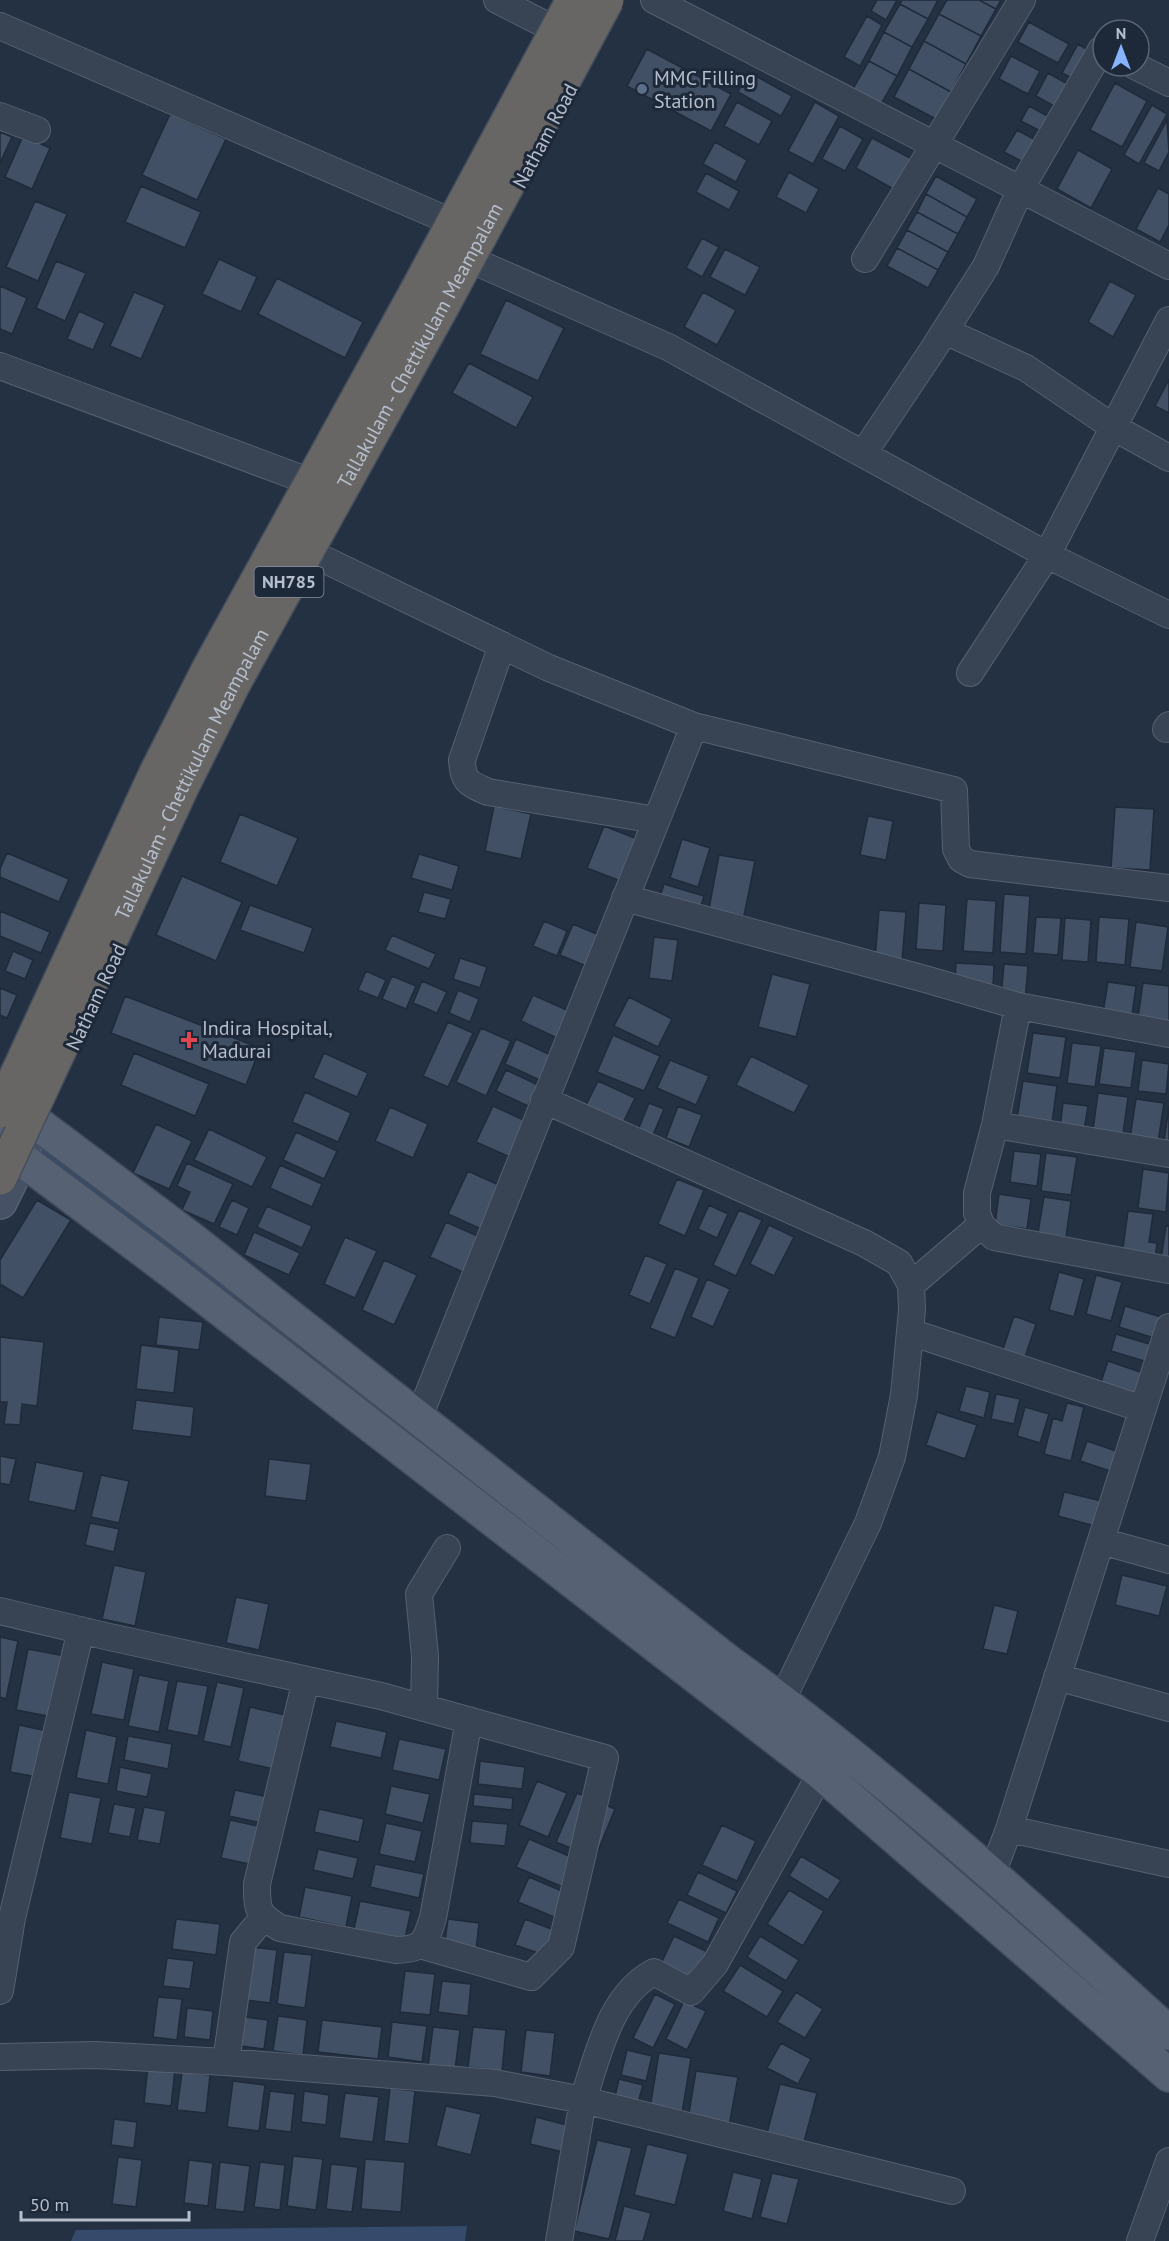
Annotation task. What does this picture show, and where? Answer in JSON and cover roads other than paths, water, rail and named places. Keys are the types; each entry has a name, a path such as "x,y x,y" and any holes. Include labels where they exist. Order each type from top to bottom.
{"highway":[{"name":"Tallakulam - Chettikulam Meampalam","path":"0,1111 156,773 208,670 415,294 573,0"},
{"name":"Tallakulam - Chettikulam Meampalam","path":"7,1160 232,685 607,0"}],"main road":[{"name":"Natham Road","path":"0,1202 7,1160 38,1123 217,734 618,0"},
{"path":"555,13 445,219 227,615 171,723 111,846 0,1094 419,1416 726,1660 782,1700 829,1760 1169,2075"},
{"path":"7,1160 171,1271 829,1760 992,1874 1169,2033"}],"street":[{"path":"497,0 555,13"},
{"path":"654,0 1169,266"},
{"path":"865,260 1022,0"},
{"path":"0,26 445,219"},
{"path":"863,454 945,332 986,266 1021,188 1091,67"},
{"path":"1151,74 1169,83"},
{"path":"0,116 37,130"},
{"path":"476,262 668,347 1047,555 1169,615"},
{"path":"970,673 1047,555 1169,320"},
{"path":"945,332 1026,368 1113,427 1169,458"},
{"path":"0,366 303,479"},
{"path":"315,555 549,668 694,726 954,790 956,849 961,860 970,864 1169,888"},
{"path":"502,645 462,760 462,775 470,784 488,792 656,820"},
{"path":"419,1416 694,726"},
{"path":"625,898 1018,1006 1169,1034"},
{"path":"1018,1006 995,1125 977,1193 977,1213 981,1225 994,1237 1169,1270"},
{"path":"544,1100 864,1243 899,1263 911,1285 912,1310 904,1395 892,1457 868,1523 782,1700"},
{"path":"995,1125 1169,1155"},
{"path":"911,1285 981,1225"},
{"path":"992,1874 1009,1829 1169,1327"},
{"path":"910,1332 1143,1409"},
{"path":"1101,1541 1169,1560"},
{"path":"424,1708 425,1656 418,1594 447,1548"},
{"path":"0,1611 381,1696 605,1758 561,1947 531,1977 420,1945"},
{"path":"0,1991 12,1918 81,1630"},
{"path":"1057,1677 1169,1708"},
{"path":"306,1680 257,1884 257,1904 263,1918 280,1928 396,1950 420,1945 427,1937 433,1918 469,1720"},
{"path":"558,2241 583,2100 618,2005 640,1979 654,1972 691,1992 715,1964 829,1760"},
{"path":"1009,1829 1169,1864"},
{"path":"226,2062 243,1942 263,1918"},
{"path":"0,2056 95,2055 226,2062 495,2083 583,2100 952,2191"},
{"path":"1140,2241 1169,2161"}],"water":[{"path":"467,2226 465,2241 71,2241 76,2230"}],"waterway":[{"path":"46,1149 57,1166 192,1264 290,1343"}],"place":[{"name":"MMC Filling Station","path":"642,89"},
{"name":"Indira Hospital, Madurai","path":"189,1040"}]}
